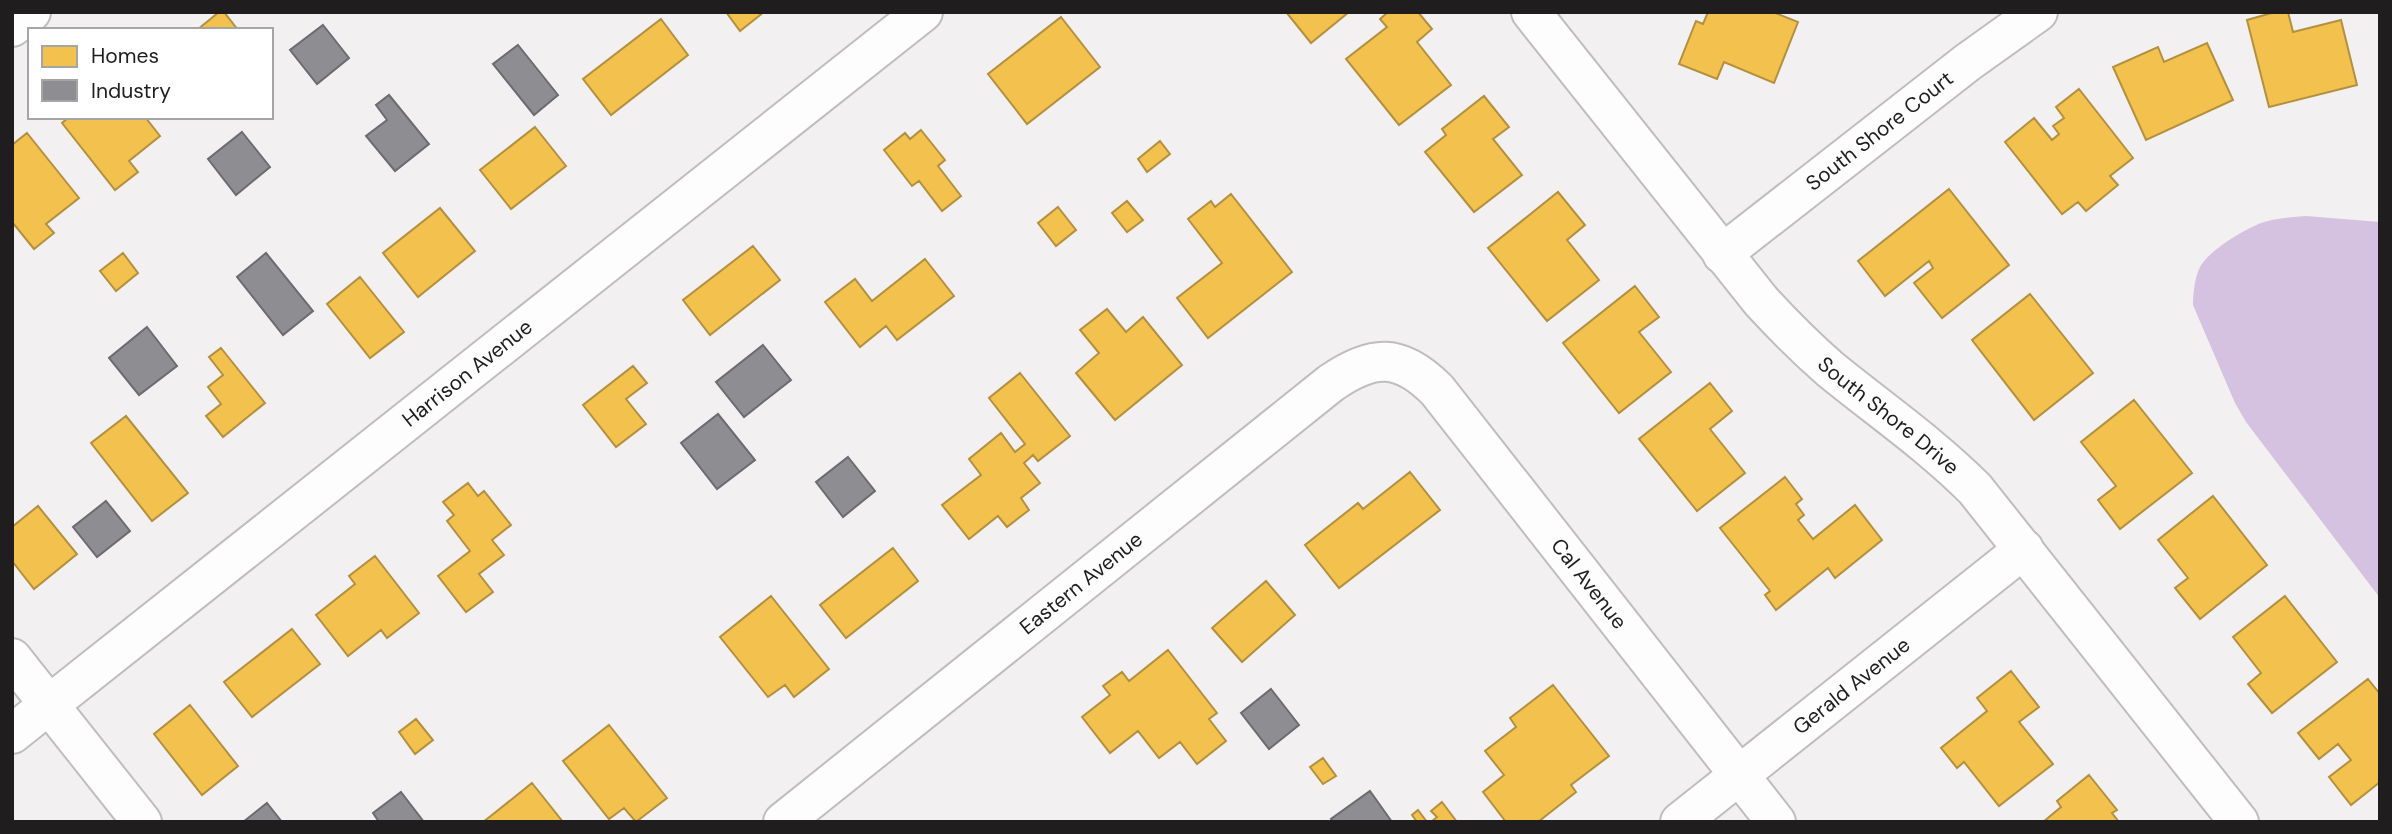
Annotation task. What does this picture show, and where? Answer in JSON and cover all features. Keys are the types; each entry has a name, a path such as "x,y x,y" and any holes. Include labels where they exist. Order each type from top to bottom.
{"street":[{"path":"12,27 31,12"},
{"name":"Harrison Avenue","path":"12,734 923,12"},
{"name":"South Shore Drive","path":"1531,12 1761,301 1794,337 1944,458 1975,489 2239,822"},
{"name":"South Shore Court","path":"1723,254 1968,62 2038,12"},
{"name":"Cal Avenue","path":"1387,360 1407,366 1437,390 1776,822"},
{"name":"Eastern Avenue","path":"783,822 1331,383 1368,362 1387,360"},
{"name":"Gerald Avenue","path":"1680,822 2024,549"},
{"path":"12,658 142,822"}],"shaded area":[{"path":"2306,216 2380,222 2380,598 2246,422 2235,403 2193,305 2197,275 2212,253 2260,223"}],"building: Homes":[{"path":"219,12 224,12 236,28 199,28"},
{"path":"726,12 764,12 740,31"},
{"path":"1286,12 1349,12 1311,43"},
{"path":"1388,12 1418,12 1432,29 1417,42 1451,85 1399,125 1346,59 1387,27 1380,19"},
{"path":"1708,12 1773,12 1798,22 1774,83 1724,62 1717,79 1679,64 1696,21 1703,24"},
{"path":"2275,12 2288,12 2293,32 2341,20 2357,85 2269,107 2247,20"},
{"path":"1061,17 1100,67 1027,124 988,74"},
{"path":"661,19 688,55 611,115 583,79"},
{"path":"2207,43 2233,100 2146,140 2113,67 2158,47 2164,62"},
{"path":"2079,89 2133,158 2110,176 2118,185 2086,211 2078,202 2062,214 2005,142 2034,118 2052,140 2059,134 2053,126 2064,118 2056,107"},
{"path":"1484,96 1509,127 1493,139 1522,175 1474,212 1425,152 1446,135 1442,129"},
{"path":"67,119 147,119 160,136 129,161 138,172 115,190 62,123"},
{"path":"535,127 566,166 511,209 480,170"},
{"path":"921,130 945,160 938,166 961,196 942,211 919,181 912,186 884,150 905,133 910,139"},
{"path":"27,133 79,198 46,224 54,233 34,249 12,222 12,145"},
{"path":"1160,141 1170,154 1147,172 1138,159"},
{"path":"1949,189 2009,265 1942,318 1914,283 1933,268 1929,261 1885,296 1858,261"},
{"path":"1558,192 1585,225 1567,240 1599,280 1547,321 1488,248"},
{"path":"1231,194 1292,272 1208,338 1177,298 1222,263 1188,219 1211,201 1215,207"},
{"path":"1127,201 1143,220 1127,232 1112,213"},
{"path":"1058,207 1076,230 1056,246 1038,223"},
{"path":"440,208 475,251 418,297 383,253"},
{"path":"753,246 780,280 710,335 683,300"},
{"path":"123,253 138,273 116,291 100,271"},
{"path":"925,259 954,296 897,340 886,326 860,347 825,302 855,279 872,301"},
{"path":"360,277 404,332 370,358 327,304"},
{"path":"1635,286 1659,317 1639,332 1671,372 1619,413 1563,343"},
{"path":"2030,294 2093,373 2034,420 1972,340"},
{"path":"1107,309 1126,332 1143,317 1182,365 1115,420 1076,373 1099,353 1080,330"},
{"path":"221,348 265,403 223,437 206,416 221,404 208,387 223,375 209,357"},
{"path":"633,366 647,383 626,399 646,424 616,447 583,405"},
{"path":"1020,373 1070,436 1038,461 1033,455 1024,463 1040,483 1021,498 1029,510 1007,527 998,516 969,539 942,505 981,475 969,459 1001,433 1015,452 1025,444 989,398"},
{"path":"1710,383 1732,411 1710,429 1745,473 1697,511 1639,439"},
{"path":"2134,400 2192,473 2120,529 2098,500 2116,486 2081,442"},
{"path":"126,416 188,493 152,521 91,443"},
{"path":"1410,472 1440,510 1339,588 1305,545 1358,503 1363,509"},
{"path":"1785,477 1802,499 1796,504 1804,515 1798,520 1813,539 1855,505 1882,540 1835,578 1828,568 1776,610 1765,595 1770,591 1720,528"},
{"path":"468,483 478,496 484,491 511,525 492,540 504,555 479,574 493,592 466,612 438,576 470,551 447,521 454,515 443,502"},
{"path":"2213,496 2267,565 2200,619 2175,588 2188,578 2158,540"},
{"path":"38,506 77,554 34,589 12,561 12,527"},
{"path":"893,548 918,581 846,638 820,605"},
{"path":"375,556 419,613 387,638 381,630 348,656 316,615 355,584 349,576"},
{"path":"1266,581 1295,615 1242,662 1212,628"},
{"path":"771,596 829,669 794,697 785,685 768,697 720,637"},
{"path":"2285,596 2337,662 2272,713 2248,684 2261,673 2233,637"},
{"path":"292,629 320,664 252,717 224,682"},
{"path":"1168,650 1217,713 1209,719 1226,741 1197,764 1180,742 1159,758 1138,731 1110,753 1082,717 1110,695 1103,686 1122,672 1129,681"},
{"path":"2011,671 2039,707 2019,722 2053,764 1999,806 1964,762 1957,768 1941,748 1987,711 1977,698"},
{"path":"2368,679 2380,694 2380,782 2351,805 2329,777 2351,760 2338,744 2319,759 2298,733"},
{"path":"1553,685 1609,756 1571,785 1576,792 1538,822 1506,822 1483,792 1504,775 1485,751 1516,727 1510,718"},
{"path":"190,705 238,766 202,795 154,734"},
{"path":"416,719 433,740 415,754 399,732"},
{"path":"609,725 667,798 636,822 624,808 609,819 563,761"},
{"path":"1323,758 1336,776 1323,784 1310,767"},
{"path":"2089,775 2117,810 2112,813 2119,822 2043,822 2061,807 2057,801"},
{"path":"532,783 563,822 483,822 492,815"},
{"path":"1442,802 1457,822 1431,822 1437,817 1431,811"},
{"path":"1418,810 1427,822 1417,822 1412,815"}],"building: Industry":[{"path":"323,25 349,58 317,84 290,50"},
{"path":"518,45 558,95 534,115 493,64"},
{"path":"389,95 429,144 395,171 366,136 387,120 376,105"},
{"path":"242,132 270,167 236,195 208,159"},
{"path":"266,253 313,311 283,335 237,277"},
{"path":"147,327 177,366 139,395 109,358"},
{"path":"763,345 791,380 744,417 716,382"},
{"path":"718,414 755,460 717,489 681,443"},
{"path":"848,457 875,491 843,517 816,482"},
{"path":"106,501 130,531 97,557 73,527"},
{"path":"1271,689 1299,725 1269,749 1241,713"},
{"path":"1370,791 1392,822 1334,822 1331,819"},
{"path":"401,792 424,822 379,822 373,813"},
{"path":"267,803 282,822 243,822"}]}
